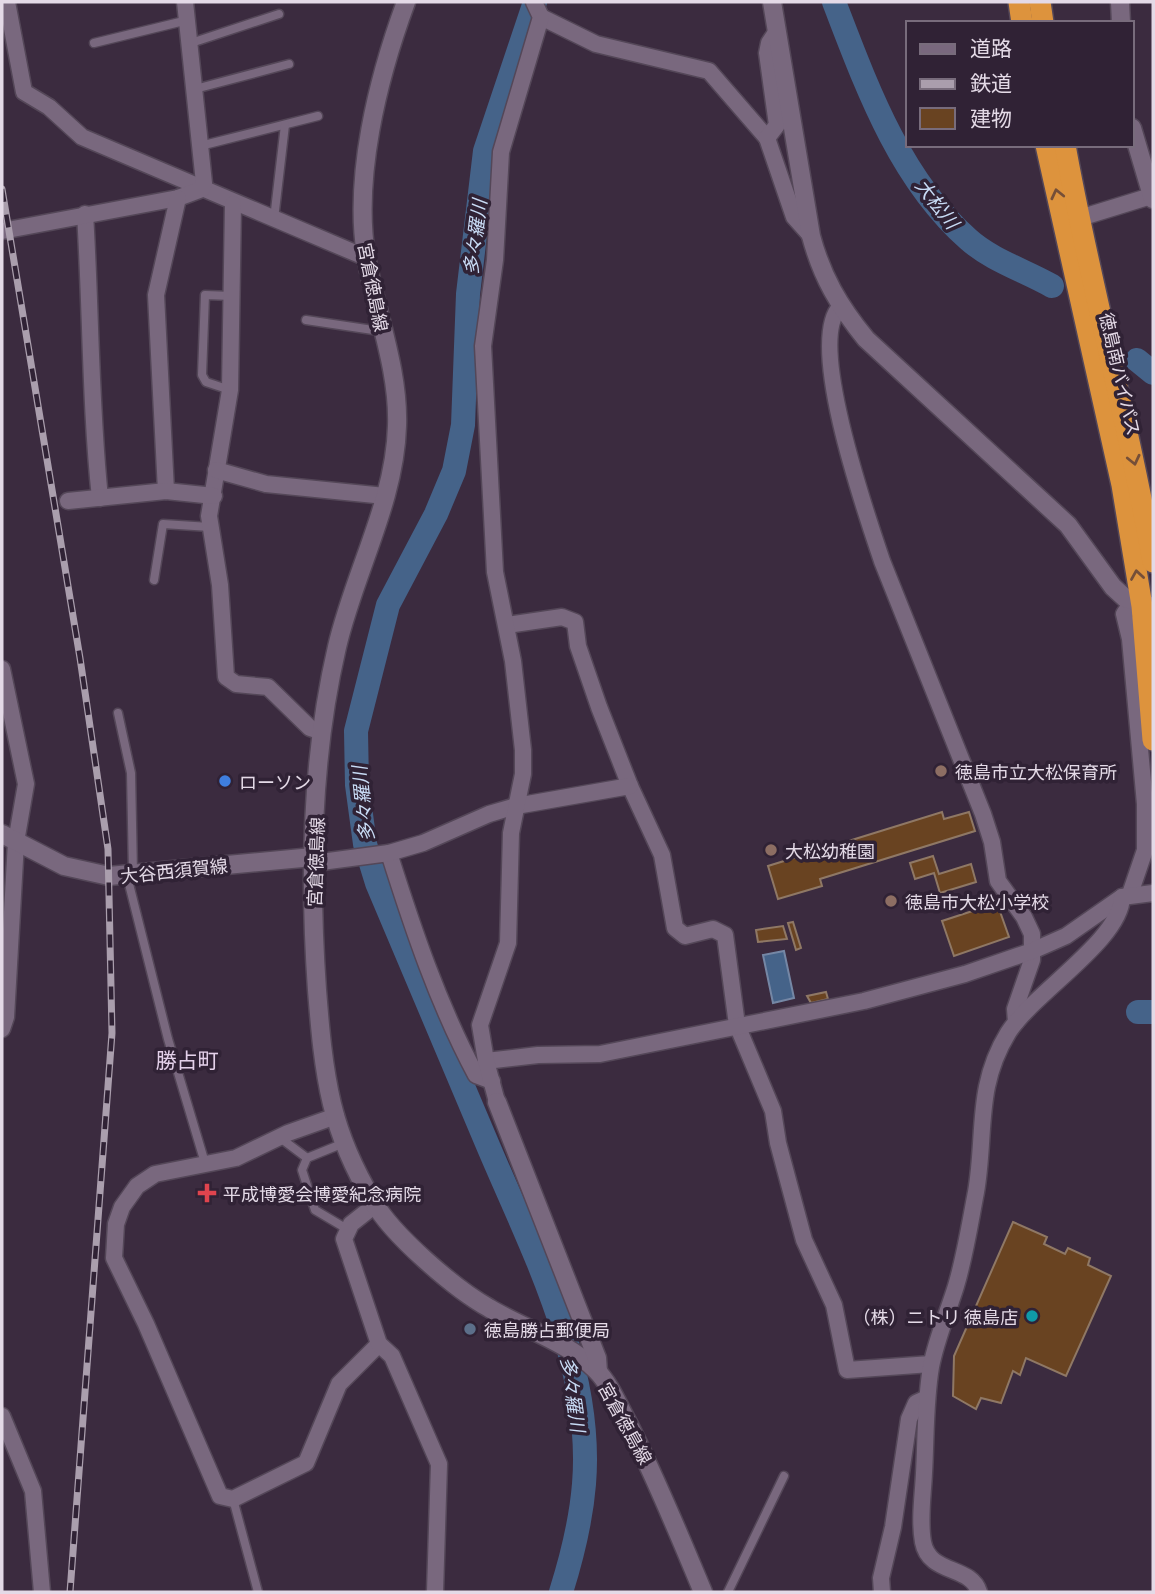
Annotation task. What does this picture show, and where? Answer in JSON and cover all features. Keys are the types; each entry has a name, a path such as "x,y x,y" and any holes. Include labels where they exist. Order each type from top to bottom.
{"highway":[{"path":"1019,2 1022,21"},
{"path":"1040,2 1043,21"},
{"name":"徳島南バイパス","path":"1047,147 1087,261 1136,467 1153,562"},
{"name":"徳島南バイパス","path":"1065,147 1072,221 1142,605 1153,740"}],"main road":[{"name":"宮倉徳島線","path":"406,2 383,64 363,204 366,258 382,328 398,422 394,466 338,643 322,732 313,857 314,941 323,1058 345,1143 374,1205 396,1231 485,1306 554,1341 593,1368 610,1389 655,1476 703,1592"},
{"path":"772,2 775,34 811,236 821,271 839,307 866,339 1068,525 1113,587 1142,605"},
{"path":"1120,2 1121,21"},
{"path":"1134,135 1152,198"},
{"name":"大谷西須賀線","path":"9,838 64,866 109,876 313,857"},
{"path":"498,1102 597,1357 593,1368"}],"street":[{"path":"7,2 24,92 49,107 82,137 233,204 366,258"},
{"path":"185,2 191,43 202,189"},
{"path":"498,1102 486,1061 480,1025 508,943 511,833 523,750 507,625 495,572 483,346 495,260 501,152 537,11 596,44 709,71 767,138 794,217 811,236"},
{"path":"767,138 777,125 767,53 775,34"},
{"path":"2,231 178,198 202,189"},
{"path":"166,491 156,295 178,198"},
{"path":"1072,221 1152,198"},
{"path":"233,204 230,390 216,470 210,527 220,585 226,677 236,684 268,687 310,729 322,732"},
{"path":"85,214 90,286 92,415 100,498"},
{"path":"839,307 833,314 830,356 836,404 849,456 882,561 983,814 998,881 1028,924 1032,951 1028,974 1015,1009 1016,1022"},
{"path":"216,470 266,485 385,496"},
{"path":"68,501 166,491 214,496"},
{"path":"979,1592 966,1576 940,1567 929,1557 923,1543 927,1398 931,1364 957,1282 976,1189 982,1105 999,1051 1016,1022 1108,931 1121,911 1145,850 1146,804 1130,639 1125,614 1142,605"},
{"path":"507,625 562,617 575,622 585,670 630,786 662,855 675,928 685,936 713,929 725,935 737,1025 773,1111 778,1143 804,1240 834,1305 847,1370 931,1364"},
{"path":"2,669 26,784 9,838 6,1017 2,1029"},
{"path":"313,857 321,862 385,853 423,843 489,814 516,806 630,786"},
{"path":"385,853 458,1041 476,1075 492,1081"},
{"path":"486,1061 538,1055 600,1054 863,1001 965,974 1032,951 1066,936 1126,895 1153,893"},
{"path":"336,1116 279,1137 236,1158 155,1174 137,1186 122,1207 113,1242 114,1258 220,1496 233,1499 306,1463 339,1384 379,1344"},
{"path":"374,1205 347,1229 345,1251 379,1344 392,1356 439,1464 435,1592"},
{"path":"882,1592 881,1578 893,1527 909,1419 916,1403 927,1398"},
{"path":"2,1416 33,1492 42,1592"}],"lane":[{"path":"191,43 279,14"},
{"path":"94,43 188,20"},
{"path":"195,89 289,64"},
{"path":"200,146 318,117"},
{"path":"274,221 285,125"},
{"path":"230,390 206,382 202,375 202,361 205,295 233,296"},
{"path":"306,320 373,330 382,328"},
{"path":"154,580 163,524 210,527"},
{"path":"118,713 131,773 130,876 168,1039 205,1163"},
{"path":"279,1137 307,1158"},
{"path":"345,1143 307,1158 302,1170 315,1210 347,1229"},
{"path":"727,1592 784,1476"},
{"path":"233,1499 258,1592"}],"water":[{"path":"784,951 794,998 773,1003 763,955"}],"building":[{"path":"942,812 944,819 969,812 975,831 820,879 822,886 778,899 768,866"},
{"path":"933,856 939,874 971,864 976,882 940,893 934,873 915,879 910,863"},
{"path":"997,903 1009,937 954,956 942,921"},
{"path":"793,922 801,948 796,950 788,923"},
{"path":"783,926 787,939 758,942 756,930"},
{"path":"826,992 828,999 811,1003 807,996"},
{"name":"（株）ニトリ 徳島店","path":"1013,1222 1047,1237 1044,1244 1065,1254 1068,1248 1090,1258 1088,1265 1111,1276 1066,1376 1026,1358 1020,1375 1013,1371 1001,1403 981,1398 976,1409 953,1396 954,1356"}],"waterway":[{"name":"多々羅川","path":"535,2 485,151 468,294 463,425 454,471 436,514 388,605 356,731 357,785 365,844 377,883 539,1265 569,1351 585,1439 584,1484 576,1539 561,1592"},
{"name":"大松川","path":"834,2 887,129 922,188 944,215 977,246 1052,286"},
{"name":"大松川","path":"1137,360 1153,373"},
{"name":"大松川","path":"1138,1012 1153,1012"}],"railway":[{"path":"2,189 80,658 108,849 112,1033 70,1592"}],"place":[{"name":"徳島市立大松保育所","path":"941,771"},
{"name":"ローソン","path":"225,781"},
{"name":"大松幼稚園","path":"771,850"},
{"name":"徳島市大松小学校","path":"891,901"},
{"name":"平成博愛会博愛紀念病院","path":"207,1193"},
{"name":"（株）ニトリ 徳島店","path":"1032,1316"},
{"name":"徳島勝占郵便局","path":"470,1329"}],"district":[{"name":"勝占町","path":"187,1058"}]}
